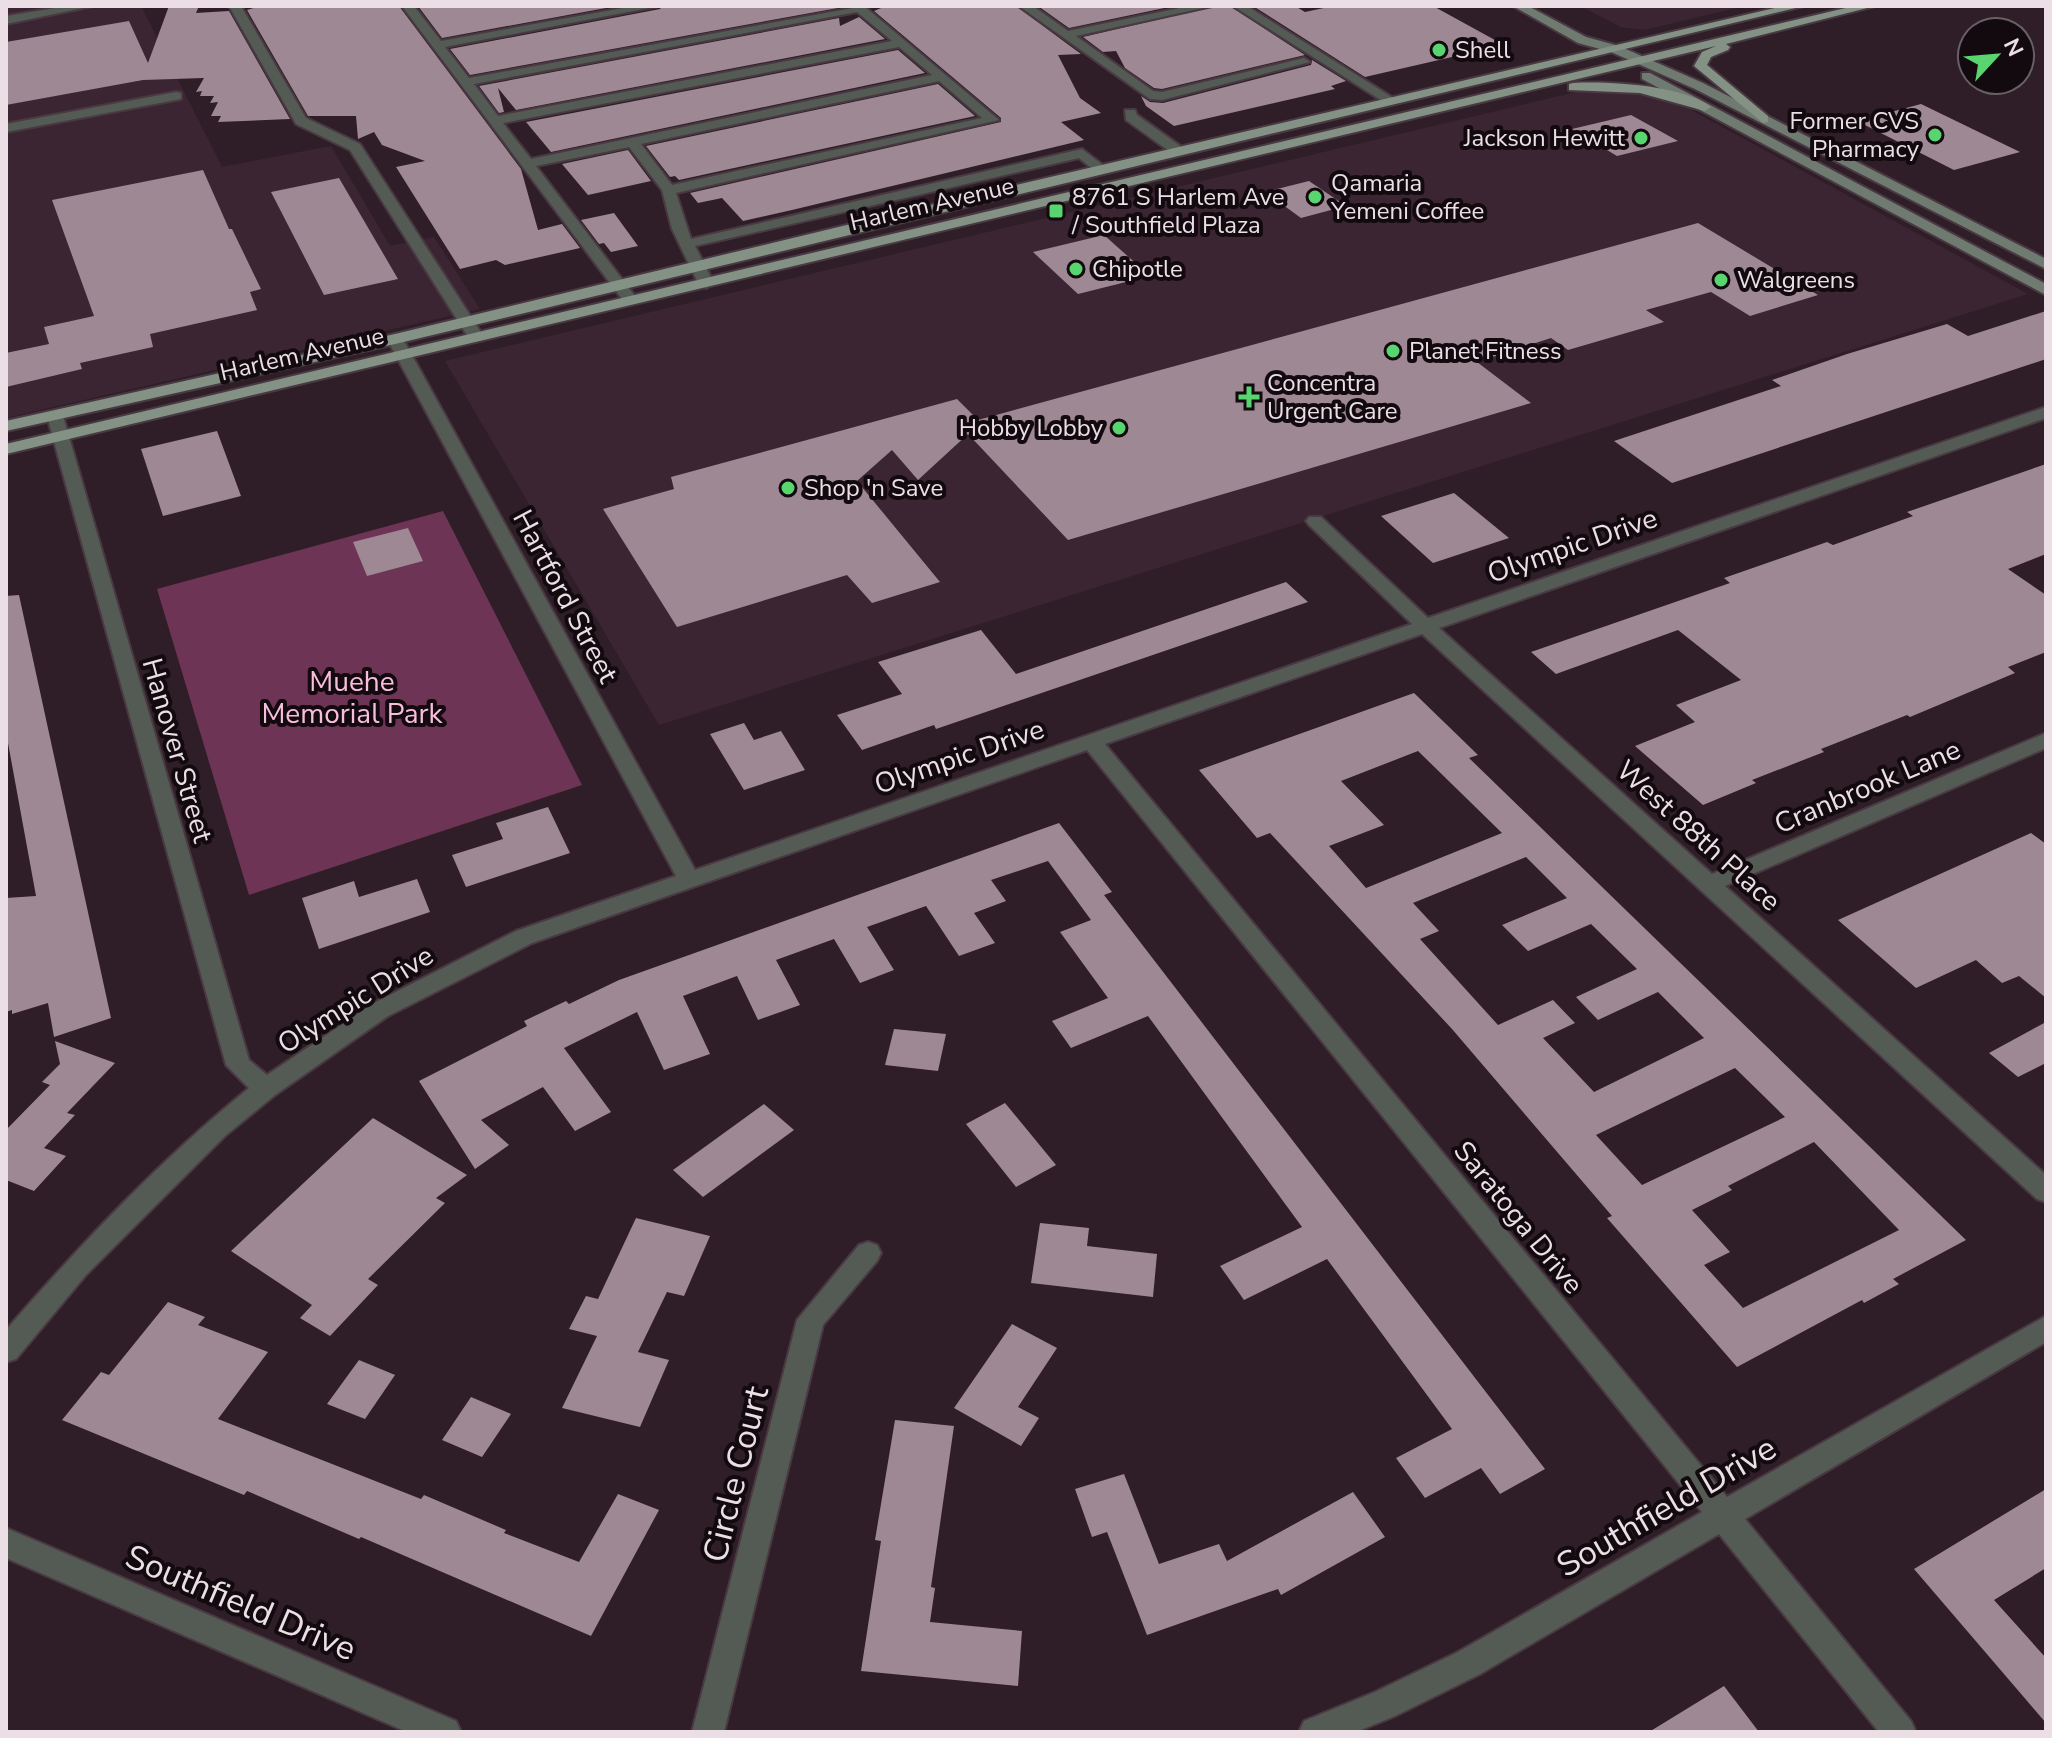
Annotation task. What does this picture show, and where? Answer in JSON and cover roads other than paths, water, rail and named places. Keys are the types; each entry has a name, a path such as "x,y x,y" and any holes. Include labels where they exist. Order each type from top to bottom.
{"main road":[{"path":"1519,6 1582,40 1615,49 1666,70 2046,265"},
{"name":"Harlem Avenue","path":"399,347 465,322 1798,6"},
{"name":"Harlem Avenue","path":"6,449 58,426 399,347 476,337 1869,6"},
{"path":"1593,29 1605,35 1615,49"},
{"path":"1751,34 1706,55 1700,66 1763,119"},
{"path":"1638,61 1644,75 2046,290"},
{"path":"1480,99 1593,85 1625,86 1660,92 1705,107"},
{"name":"Harlem Avenue","path":"6,426 58,426"}],"street":[{"path":"6,20 87,6"},
{"path":"235,6 301,121 355,147 476,337"},
{"path":"438,45 653,6"},
{"path":"1025,6 1150,95 1162,96 1304,62"},
{"path":"1065,35 1206,6"},
{"path":"1239,6 1392,101"},
{"path":"466,82 858,7 992,120 669,190"},
{"path":"414,8 438,45 630,300"},
{"path":"495,121 902,43"},
{"path":"528,164 942,77"},
{"path":"6,128 176,96"},
{"path":"1130,113 1131,117 1178,151"},
{"path":"632,142 669,190 673,214 686,244 701,265 706,283"},
{"name":"Harlem Avenue","path":"686,244 1082,153 1101,169"},
{"name":"Hartford Street","path":"399,347 689,879"},
{"name":"Olympic Drive","path":"6,1350 77,1267 216,1129 266,1088 380,1010 482,957 584,914 2046,412"},
{"name":"Hanover Street","path":"58,426 238,1065 266,1088"},
{"name":"West 88th Place","path":"1315,521 1424,625 2046,1191"},
{"name":"Cranbrook Lane","path":"1710,884 2046,740"},
{"name":"Saratoga Drive","path":"1091,741 1900,1732"},
{"name":"Circle Court","path":"708,1732 811,1320 868,1253"},
{"name":"Southfield Drive","path":"1315,1732 1384,1705 1469,1663 2046,1328"},
{"name":"Southfield Drive","path":"6,1543 445,1732"}],"place":[{"name":"Shell","path":"1439,50"},
{"name":"Former CVS Pharmacy","path":"1935,135"},
{"name":"Jackson Hewitt","path":"1641,138"},
{"name":"Qamaria Yemeni Coffee","path":"1315,197"},
{"name":"8761 S Harlem Ave / Southfield Plaza","path":"1056,211"},
{"name":"Chipotle","path":"1076,269"},
{"name":"Walgreens","path":"1721,280"},
{"name":"Planet Fitness","path":"1393,351"},
{"name":"Concentra Urgent Care","path":"1249,397"},
{"name":"Hobby Lobby","path":"1119,428"},
{"name":"Shop 'n Save","path":"788,488"}],"park label":[{"name":"Muehe Memorial Park","path":"352,697"}]}
